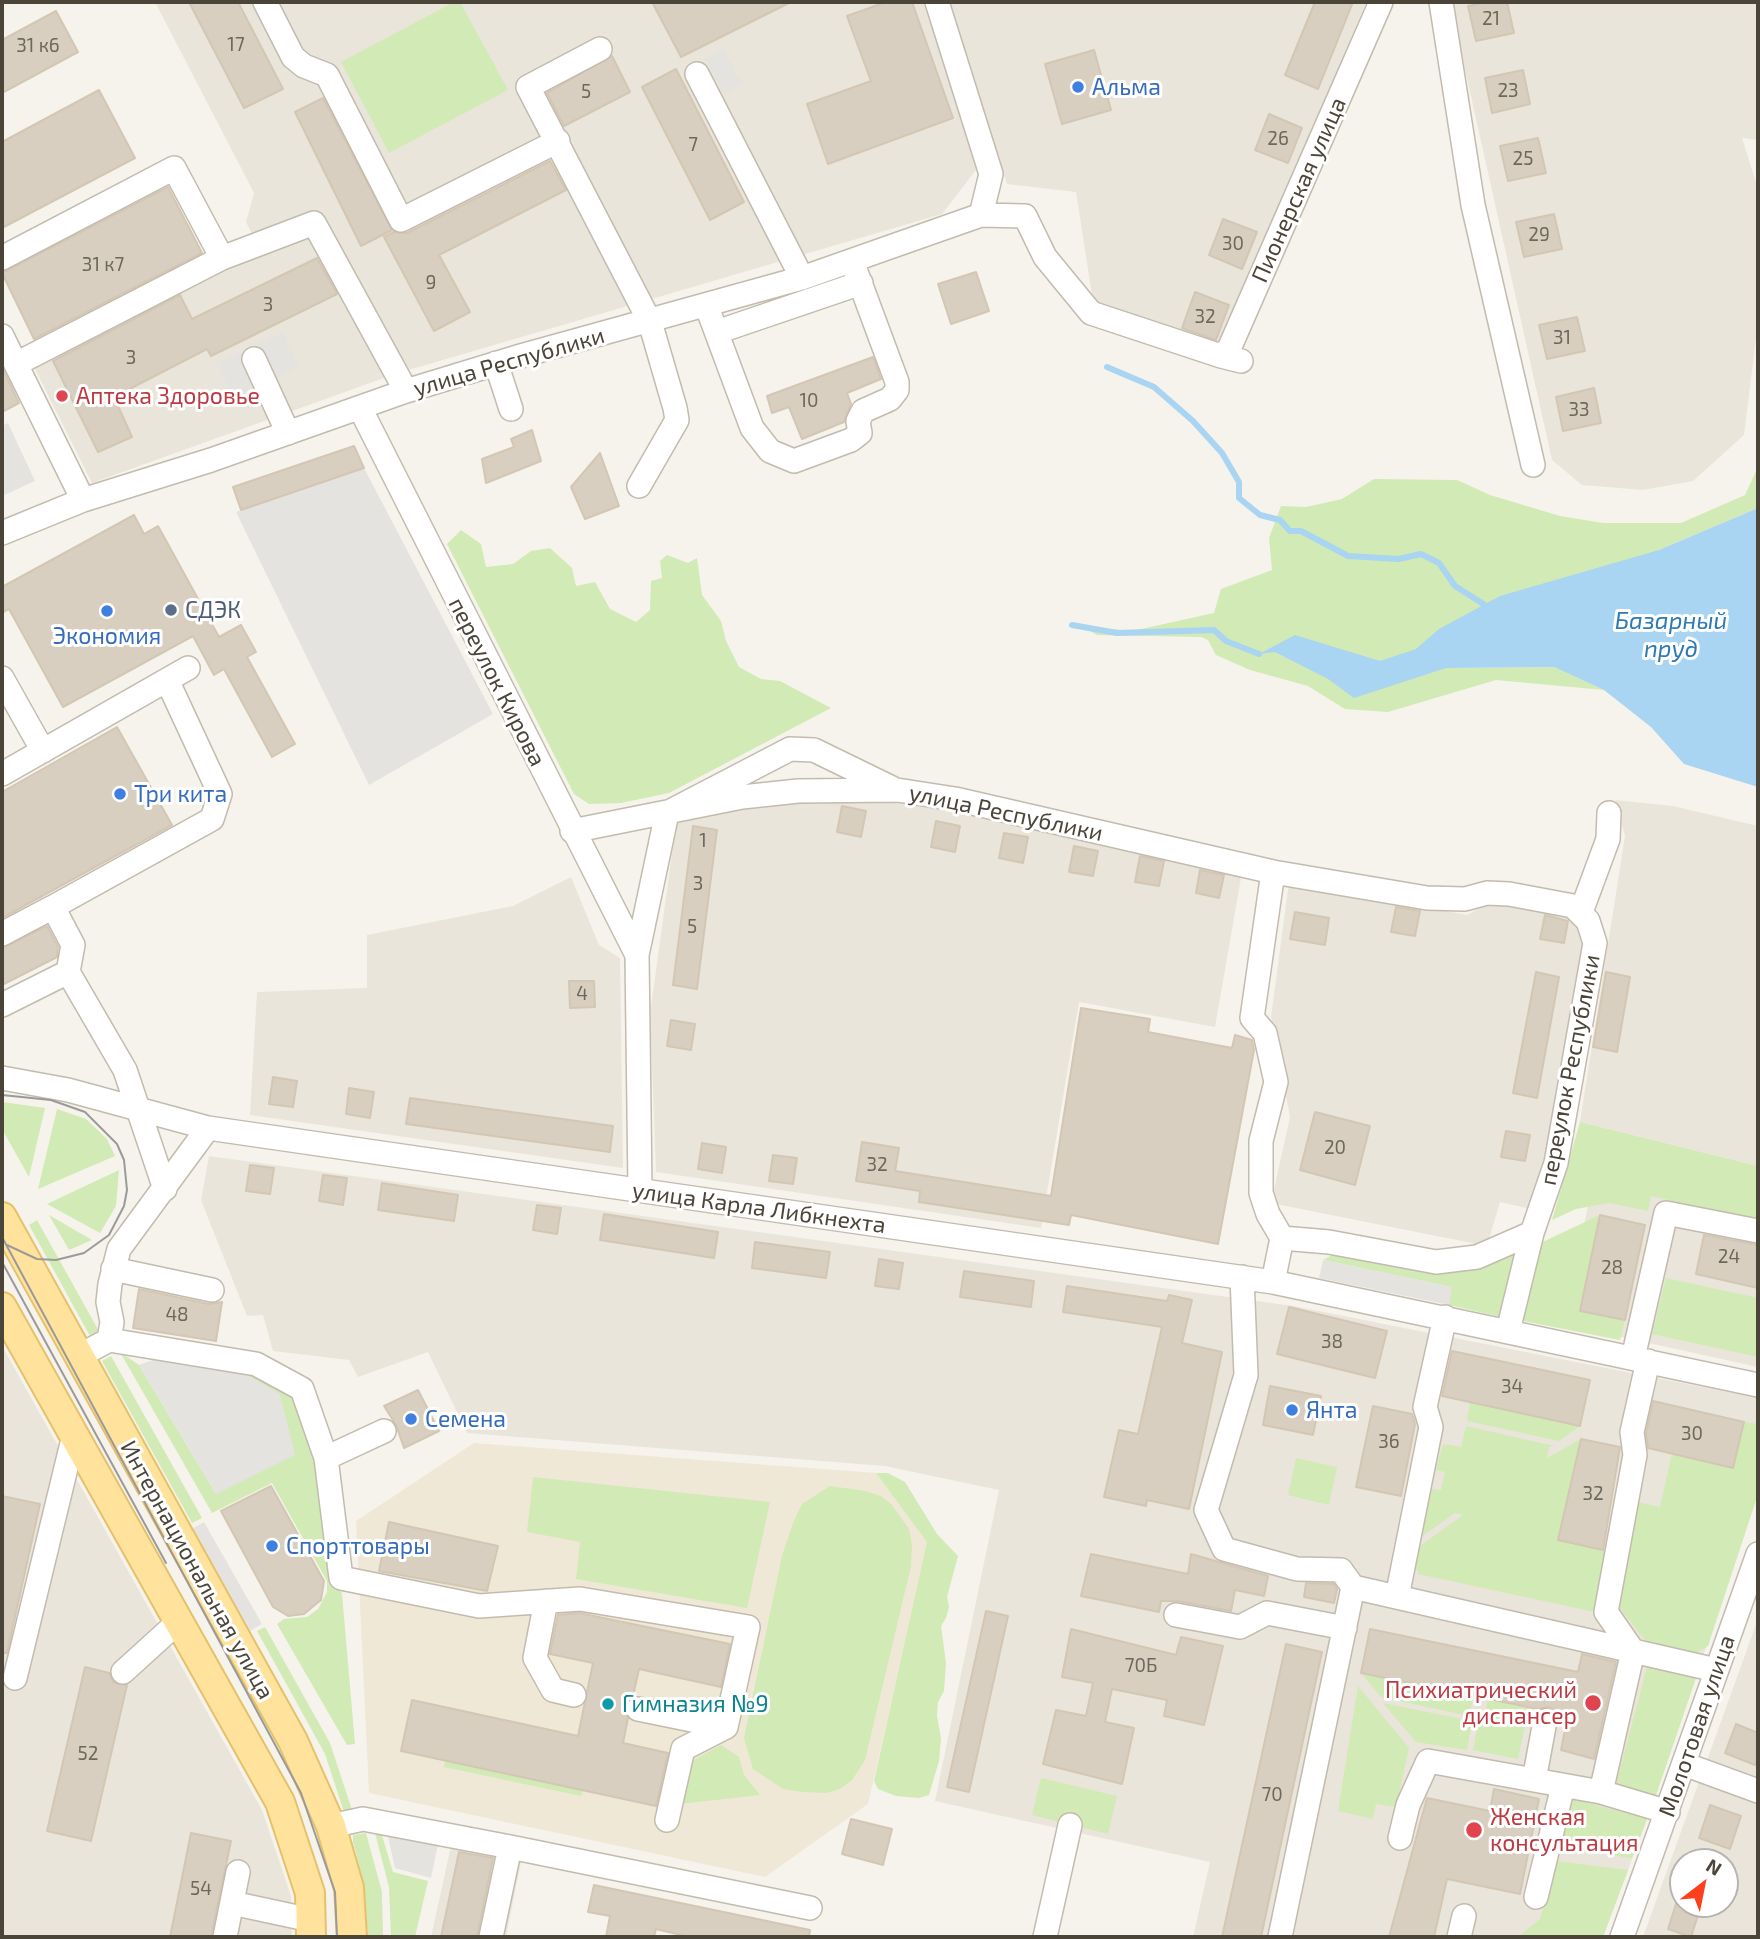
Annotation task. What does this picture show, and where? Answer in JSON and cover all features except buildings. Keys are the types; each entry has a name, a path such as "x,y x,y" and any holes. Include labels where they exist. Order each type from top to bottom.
{"main road":[{"name":"Интернациональная улица","path":"2,1217 293,1741 331,1826 349,1888 352,1937"},
{"name":"Интернациональная улица","path":"5,1321 74,1436 280,1802 310,1893 311,1928"}],"street":[{"path":"265,2 293,57 304,66 327,75 401,220 558,141"},
{"path":"937,2 990,174 981,215"},
{"name":"Пионерская улица","path":"981,215 1025,216 1045,257 1091,313 1231,358 1229,349 1381,2"},
{"path":"1441,2 1473,205 1533,465"},
{"path":"600,49 528,87 650,322 677,420 639,486"},
{"path":"697,74 802,278"},
{"path":"2,258 174,168 222,258"},
{"name":"улица Республики","path":"2,533 83,500 406,391 496,363 802,278 981,215"},
{"path":"16,364 222,258 314,223 406,391"},
{"path":"708,306 752,428 770,451 794,461 851,440 860,433 858,421 863,411 890,399 897,390 897,382 852,261"},
{"path":"717,332 861,283"},
{"path":"2,336 83,500"},
{"path":"254,359 288,433"},
{"path":"496,363 511,409"},
{"name":"переулок Кирова","path":"360,408 637,956"},
{"path":"2,774 188,668"},
{"path":"2,678 43,751"},
{"path":"2,934 212,819 220,794 167,680"},
{"path":"667,813 790,749 814,750 897,790"},
{"name":"улица Республики","path":"572,831 742,797 798,791 897,790 955,799 1273,872 1427,898 1465,899 1487,893 1509,894 1573,906 1581,912"},
{"name":"переулок Кирова","path":"640,1191 637,956 667,813"},
{"path":"1581,912 1608,839 1609,813"},
{"path":"1273,872 1252,1018 1265,1033 1276,1082 1261,1141 1261,1193 1268,1214 1282,1238 1273,1282"},
{"path":"53,907 73,946 68,972 125,1070 165,1189"},
{"name":"переулок Республики","path":"1508,1331 1532,1233 1556,1163 1595,943 1588,921 1581,912"},
{"path":"2,1005 68,972"},
{"name":"улица Карла Либкнехта","path":"2,1078 68,1090 208,1128 1273,1282 1758,1385"},
{"path":"108,1340 112,1322 108,1302 119,1249 208,1128"},
{"path":"1601,1793 1633,1651 1606,1612 1634,1455 1632,1432 1640,1359 1666,1213 1758,1231"},
{"path":"1282,1238 1329,1242 1436,1262 1477,1257 1532,1233"},
{"path":"113,1269 212,1290"},
{"path":"1242,1278 1245,1375 1206,1510 1224,1549 1297,1569 1341,1570 1353,1587 1716,1670"},
{"path":"1396,1597 1431,1427 1425,1407 1445,1317"},
{"path":"79,1356 108,1340 256,1364 302,1389 326,1458 341,1578 479,1606 580,1599 748,1627 726,1727"},
{"path":"326,1458 384,1431"},
{"path":"15,1678 74,1436"},
{"name":"Молотовая улица","path":"1622,1937 1758,1554"},
{"path":"1280,1937 1353,1587"},
{"path":"546,1601 535,1658 553,1690 574,1695"},
{"path":"1176,1615 1240,1627 1267,1613 1345,1628"},
{"path":"123,1672 178,1622"},
{"path":"638,1709 726,1727"},
{"path":"1534,1780 1545,1721"},
{"path":"667,1820 683,1749 726,1727"},
{"path":"1400,1838 1408,1805 1428,1761 1601,1793 1668,1812"},
{"path":"1684,1764 1758,1791"},
{"path":"1536,1897 1563,1786"},
{"path":"331,1826 363,1819 810,1908"},
{"path":"1045,1937 1069,1825"},
{"path":"491,1937 510,1847"},
{"path":"225,1937 238,1872"},
{"path":"232,1903 311,1928"}],"shaded area":[{"path":"155,2 923,2 979,166 942,214 395,374 92,483 31,361 258,246 246,222 254,193"},
{"path":"950,2 1366,2 1225,349 1094,308 1076,192 1007,184"},
{"path":"1450,2 1758,2 1758,140 1742,138 1758,189 1758,322 1744,435 1693,481 1643,490 1582,485 1552,460"},
{"path":"723,49 742,84 724,94 705,59"},
{"path":"283,332 299,367 233,398 217,363"},
{"path":"8,423 35,481 2,496 2,426"},
{"path":"364,468 493,714 369,785 236,512"},
{"path":"793,800 880,801 966,813 1242,872 1215,1027 1079,1002 1041,1228 656,1172 650,1014 677,817"},
{"path":"1615,800 1673,806 1758,826 1758,1166 1580,1122 1625,836"},
{"path":"571,877 599,945 620,958 623,1168 250,1115 257,992 367,988 367,935 513,906"},
{"path":"1289,882 1467,915 1490,903 1568,915 1586,935 1547,1166 1531,1209 1500,1202 1487,1246 1271,1203 1290,1117 1271,1017"},
{"path":"209,1156 1293,1306 1758,1398 1758,1494 1655,1798 1603,1937 1193,1937 1210,1862 935,1801 999,1490 885,1466 467,1433 428,1352 358,1377 349,1360 273,1351 263,1315 247,1316 201,1200"},
{"path":"1595,1175 1758,1211 1758,1367 1562,1324"},
{"path":"1323,1260 1452,1287 1449,1305 1319,1278"},
{"path":"2,1346 262,1810 291,1896 292,1937 2,1937"},
{"path":"161,1357 249,1376 280,1394 295,1455 216,1494 139,1365"},
{"path":"474,1443 876,1473 928,1542 868,1804 765,1877 369,1793 356,1521"},
{"path":"204,1522 262,1624 248,1632 190,1530"},
{"path":"1758,1619 1758,1781 1706,1763"},
{"path":"1700,1779 1758,1800 1758,1937 1643,1937 1669,1865 1669,1918 1739,1918 1739,1848 1675,1848"},
{"path":"455,1828 525,1842 506,1937 431,1937"},
{"path":"387,1832 438,1844 431,1878 395,1868"}],"green space":[{"path":"454,2 460,2 508,90 389,153 341,62"},
{"path":"1758,467 1758,508 1659,550 1447,668 1554,667 1604,690 1496,680 1388,712 1345,709 1308,686 1250,670 1216,655 1208,640 1201,637 1097,635 1081,626 1132,631 1214,613 1221,589 1272,570 1269,538 1281,506 1306,507 1342,499 1374,479 1457,480 1490,495 1560,516 1603,523 1681,523 1745,495"},
{"path":"461,530 481,544 486,567 513,564 531,551 550,548 572,568 576,586 595,582 610,609 636,622 650,610 651,581 662,578 660,561 667,555 688,563 697,558 702,595 721,621 726,641 739,667 761,679 780,681 831,708 669,793 621,803 589,804 574,794 447,544"},
{"path":"2,1102 45,1108 29,1177 2,1129"},
{"path":"57,1109 86,1119 107,1139 115,1156 38,1189"},
{"path":"1580,1122 1758,1166 1758,1220 1651,1196 1648,1211 1609,1203 1576,1209 1552,1220"},
{"path":"119,1170 116,1206 100,1233 47,1204"},
{"path":"49,1215 92,1240 69,1250"},
{"path":"1600,1215 1580,1310 1625,1320 1620,1340 1518,1320 1536,1245"},
{"path":"37,1220 100,1333 91,1338 29,1225"},
{"path":"1522,1250 1505,1318 1449,1305 1451,1287 1323,1260 1340,1251 1432,1270"},
{"path":"1666,1278 1758,1298 1758,1357 1652,1334"},
{"path":"120,1352 139,1365 216,1494 161,1357 249,1373 293,1397 298,1404 319,1460 336,1582 342,1594 355,1744 347,1745 277,1624 284,1619 307,1617 318,1609 327,1592 327,1581 272,1483 212,1513"},
{"path":"111,1356 202,1518 192,1523 102,1361"},
{"path":"1470,1402 1580,1426 1559,1441 1467,1421"},
{"path":"1744,1422 1758,1424 1758,1494 1708,1646 1694,1654 1647,1643 1616,1603 1637,1502 1660,1507 1672,1454 1733,1468"},
{"path":"1466,1426 1554,1446 1549,1447 1547,1458 1581,1439 1558,1540 1605,1551 1595,1612 1418,1574 1413,1555 1420,1546 1463,1515 1455,1513 1420,1538 1432,1489 1441,1490 1445,1472 1436,1470 1443,1444 1461,1447"},
{"path":"1296,1458 1337,1467 1329,1505 1288,1495"},
{"path":"876,1473 888,1473 905,1482 937,1534 958,1556 947,1597 949,1607 941,1626 946,1663 944,1691 938,1702 937,1716 941,1739 939,1761 929,1795 919,1798 896,1796 878,1789 874,1781 927,1542"},
{"path":"533,1477 770,1502 747,1608 576,1579 580,1542 527,1532"},
{"path":"830,1486 865,1491 881,1496 892,1505 909,1529 912,1545 911,1566 865,1760 852,1780 840,1789 826,1793 802,1792 783,1789 753,1769 744,1738 782,1556 793,1523 802,1504"},
{"path":"265,1627 330,1743 352,1810 344,1812 325,1754 257,1631"},
{"path":"1647,1667 1696,1678 1655,1798 1615,1789"},
{"path":"1361,1673 1474,1696 1470,1711 1474,1713 1473,1717 1381,1697"},
{"path":"1358,1686 1409,1748 1396,1807 1376,1804 1373,1819 1338,1811"},
{"path":"1488,1699 1529,1707 1518,1759 1473,1750 1480,1714 1485,1714"},
{"path":"1383,1703 1472,1721 1467,1750 1416,1742"},
{"path":"721,1745 739,1757 744,1775 760,1795 679,1804 690,1762"},
{"path":"445,1761 583,1790 581,1796 444,1767"},
{"path":"1041,1778 1117,1796 1108,1834 1032,1815"},
{"path":"1570,1798 1647,1819 1632,1858 1560,1848"},
{"path":"381,1832 393,1872 428,1881 415,1937 391,1937 389,1887 375,1833"},
{"path":"366,1833 382,1892 383,1937 368,1937 364,1884 353,1842 353,1835"},
{"path":"1556,1861 1628,1870 1603,1937 1518,1937 1540,1919"}],"water":[{"name":"Базарный пруд","path":"1758,508 1758,787 1684,764 1651,727 1604,690 1554,667 1446,668 1354,698 1328,679 1275,652 1259,654 1295,635 1380,661 1416,649 1439,629 1500,596 1659,550"}],"waterway":[{"path":"1107,367 1154,387 1193,421 1222,453 1239,482 1239,498 1260,515 1280,520 1290,531 1301,531 1348,556 1399,559 1421,554 1439,563 1455,586 1485,605"},
{"path":"1072,625 1117,633 1214,630 1226,641 1259,654"}],"tram line":[{"path":"2,1095 51,1100 85,1112 117,1144 124,1160 127,1190 124,1206 109,1235 84,1253 56,1260 37,1259 7,1245"},
{"path":"2,1237 301,1793 335,1892 337,1937"},
{"path":"2,1262 166,1563"}],"place":[{"name":"Альма","path":"1078,87"},
{"name":"Аптека Здоровье","path":"62,396"},
{"name":"СДЭК","path":"171,610"},
{"name":"Экономия","path":"107,611"},
{"name":"Три кита","path":"120,794"},
{"name":"Янта","path":"1292,1410"},
{"name":"Семена","path":"411,1419"},
{"name":"Спорттовары","path":"272,1546"},
{"name":"Психиатрический диспансер","path":"1593,1703"},
{"name":"Гимназия №9","path":"608,1704"},
{"name":"Женская консультация","path":"1474,1830"}]}
